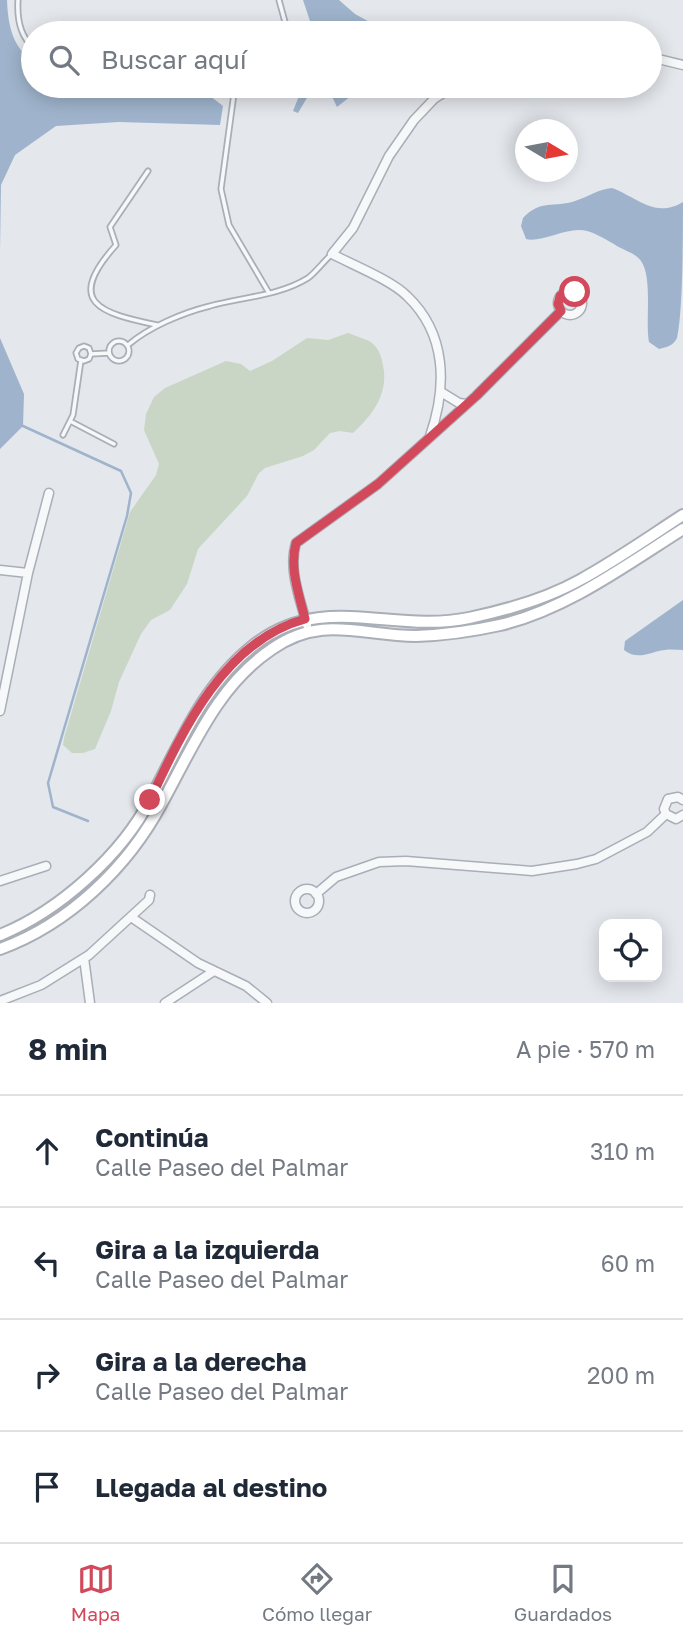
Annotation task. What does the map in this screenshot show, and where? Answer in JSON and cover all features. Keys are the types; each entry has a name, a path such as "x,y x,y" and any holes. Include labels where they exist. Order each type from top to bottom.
{"street":[{"path":"662,60 683,65"},
{"path":"430,436 441,392 441,357 430,327 407,295 332,254 352,228 389,156 414,120 437,98"},
{"path":"309,632 293,569 292,557 296,543 378,484 467,404 561,311"},
{"path":"441,392 459,403 467,404"},
{"path":"0,711 29,573 49,494"},
{"path":"0,935 33,918 64,897 108,858 150,800 184,731 214,687 252,646 273,632 305,619 342,615 416,623 440,622 520,605 579,580 683,515"},
{"path":"0,949 46,926 70,910 117,868 143,836 213,709 257,660 286,640 309,632 337,628 416,636 470,631 503,624 557,604 584,590 683,529"},
{"path":"0,570 29,573"},
{"path":"683,800 678,797 668,799 664,809 666,814 676,819 683,815"},
{"path":"316,894 336,877 379,862 418,861 532,871 577,864 596,859 647,832 666,814"},
{"path":"131,829 143,836"},
{"path":"108,858 117,868"},
{"path":"0,881 46,866"},
{"path":"0,1001 11,1000 41,985 84,958 149,900 150,895"},
{"path":"131,917 170,945 246,986 267,1003"},
{"path":"84,958 90,1003"},
{"path":"165,1003 214,971"}],"lane":[{"path":"19,0 18,16 21,26"},
{"path":"279,0 285,21"},
{"path":"233,98 221,189 229,225 269,293"},
{"path":"148,171 110,227 116,245 100,264 90,288 93,299 110,314 159,326"},
{"path":"128,345 141,334 207,306 269,293 309,277 332,254"},
{"path":"117,341 128,345 129,354 123,361 114,360 109,353 110,346 117,341"},
{"path":"81,360 77,356 79,348 87,347 91,354"},
{"path":"91,354 109,353"},
{"path":"81,360 89,359 91,354"},
{"path":"63,435 73,415 81,360"},
{"path":"70,421 114,443"}],"green space":[{"path":"348,333 372,343 381,358 384,385 373,411 353,433 330,433 314,450 265,468 259,473 247,496 198,549 187,584 170,610 151,620 141,634 119,682 111,711 95,749 72,753 63,745 64,738 130,512 156,475 159,464 144,430 146,414 154,397 165,388 226,361 241,364 250,371 272,361 307,338 328,340"}],"water":[{"path":"0,0 7,0 12,34 21,50 21,98 213,98 223,106 220,125 119,122 56,126 15,155 1,185 0,251"},
{"path":"303,0 339,0 368,21 310,21"},
{"path":"298,98 307,98 298,113 293,111"},
{"path":"333,98 348,98 337,107"},
{"path":"612,188 655,207 673,207 683,202 679,326 677,338 667,347 659,349 649,342 647,278 639,258 588,231 572,231 531,240 526,239 521,226 523,218 536,208 575,201"},
{"path":"0,338 24,394 23,426 0,449"},
{"path":"683,600 683,650 634,655 624,650 625,641"}],"waterway":[{"path":"23,426 121,471 131,493 127,516 48,783 53,807 88,821"}],"route":[{"path":"150,800 192,716 226,673 252,646 273,632 305,619 293,569 292,557 296,543 378,484 417,450 476,396 561,311 558,304 563,293 575,292"}]}
